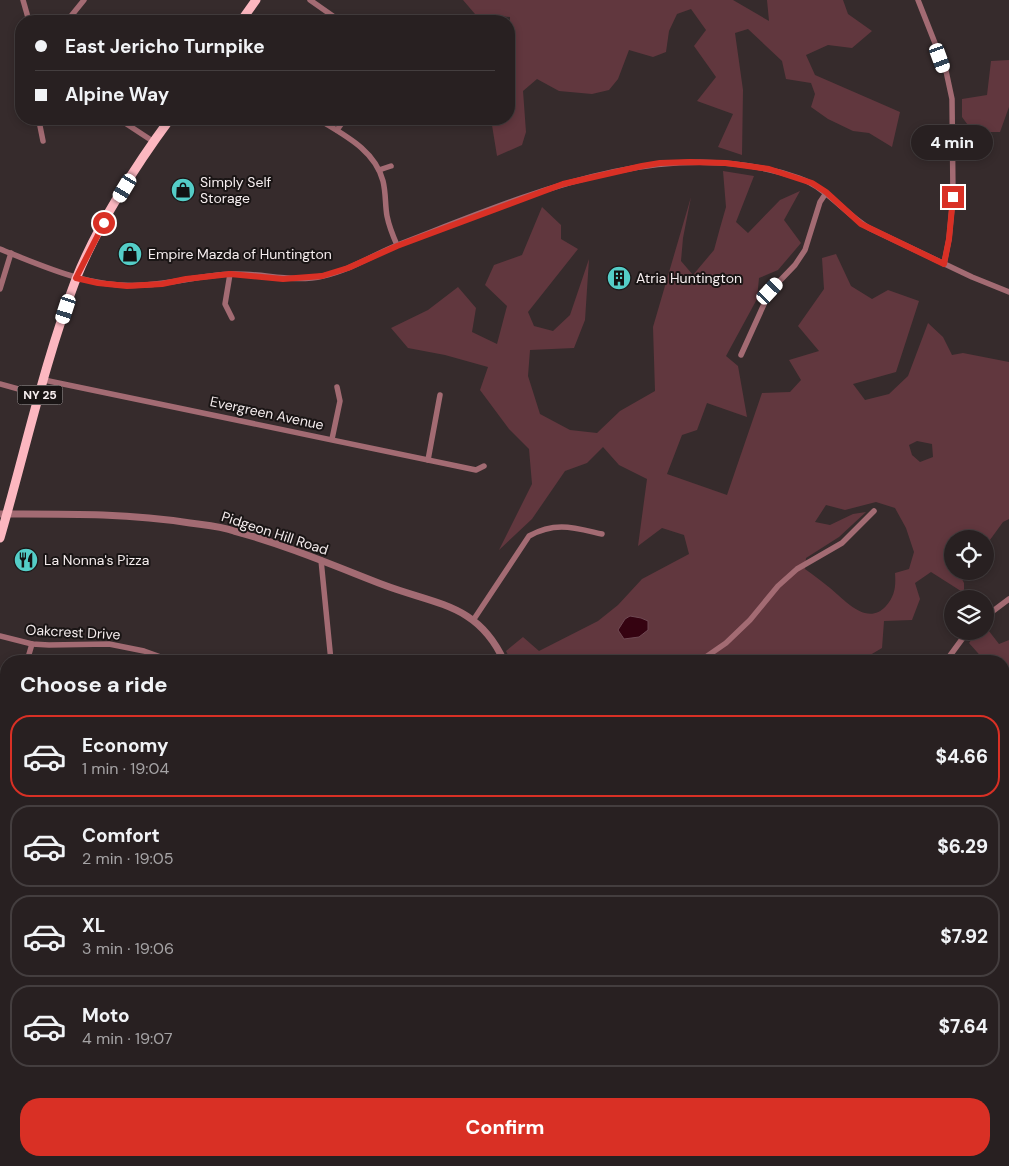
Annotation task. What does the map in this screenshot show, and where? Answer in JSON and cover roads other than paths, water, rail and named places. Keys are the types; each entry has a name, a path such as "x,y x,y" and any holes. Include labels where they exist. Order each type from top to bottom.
{"main road":[{"path":"245,15 256,0"},
{"name":"NY 25","path":"0,538 3,514 76,278 104,223 166,125"}],"street":[{"path":"23,0 27,15"},
{"path":"72,15 84,0"},
{"path":"310,0 331,15"},
{"path":"918,0 946,72 952,98 953,197 949,239 944,264"},
{"path":"40,125 44,141"},
{"path":"128,125 154,142"},
{"path":"328,125 363,149 380,170 385,191 387,215 397,246"},
{"path":"337,130 341,125"},
{"path":"0,249 76,278 98,283 127,286 162,284 230,274 283,279 322,276 348,268 397,246 563,184 660,163 709,162 761,168 806,180 826,192 861,224 944,264 1009,292"},
{"path":"380,170 391,166"},
{"path":"741,355 770,291 795,265 805,250 820,202 826,192"},
{"path":"0,289 11,253"},
{"path":"230,274 225,304 232,318"},
{"name":"Evergreen Avenue","path":"44,380 476,470 484,466"},
{"path":"0,384 40,395"},
{"path":"332,439 340,401 337,387"},
{"path":"428,460 440,395"},
{"path":"709,655 726,643 750,620 778,586 797,569 842,543 874,511"},
{"name":"Pidgeon Hill Road","path":"3,514 108,514 169,519 233,530 321,560 406,593 456,608 474,620 496,645 501,655"},
{"path":"474,620 530,536 544,529 561,526 602,534"},
{"path":"321,560 330,655"},
{"path":"994,610 1009,599"},
{"name":"Oakcrest Drive","path":"0,636 49,646 108,644 155,655"},
{"path":"950,655 961,640"},
{"path":"29,655 32,644"}],"place":[{"name":"Simply Self Storage","path":"183,190"},
{"name":"Empire Mazda of Huntington","path":"130,254"},
{"name":"Atria Huntington","path":"619,278"},
{"name":"La Nonna's Pizza","path":"26,560"}]}
